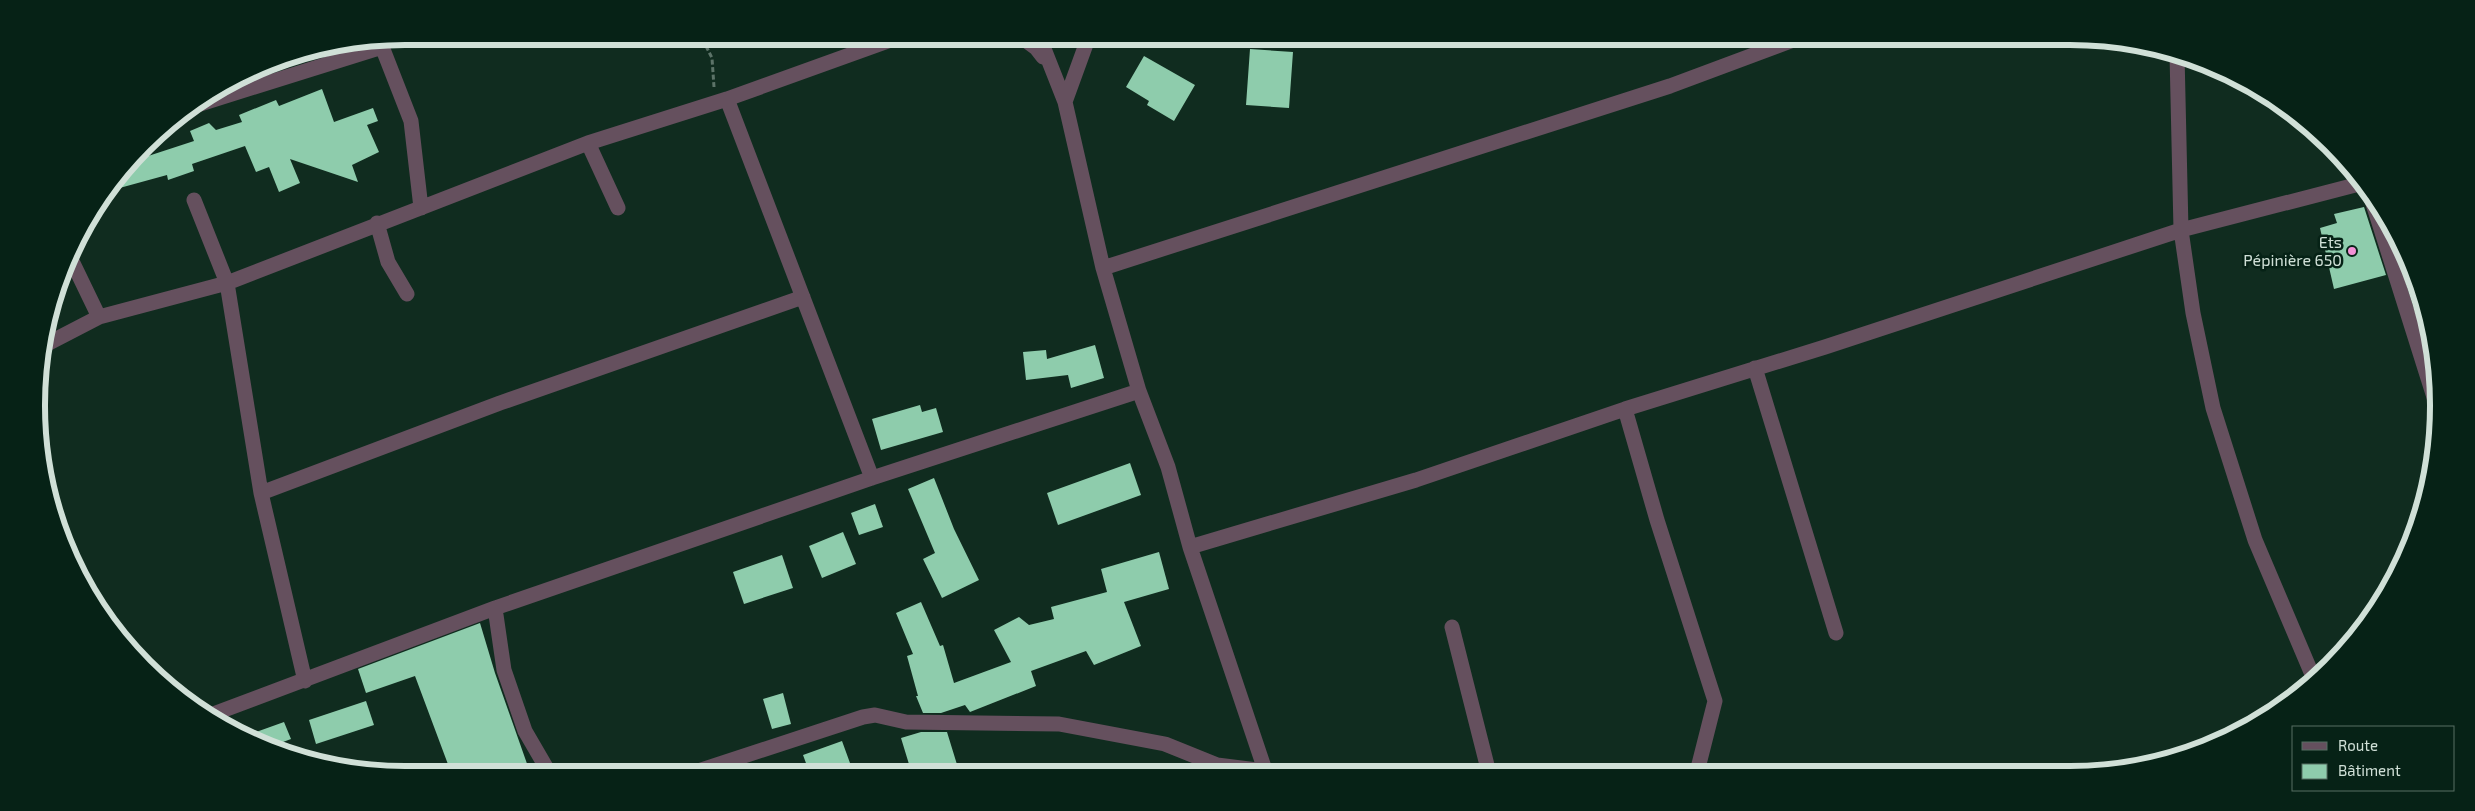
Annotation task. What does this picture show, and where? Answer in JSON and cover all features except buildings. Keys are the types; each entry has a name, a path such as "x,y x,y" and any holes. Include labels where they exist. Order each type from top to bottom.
{"street":[{"path":"51,342 99,317 227,284 378,223 588,143 721,101 877,45"},
{"path":"1032,45 1047,62"},
{"path":"1041,45 1065,102 1103,268 1140,390 1168,467 1190,547 1264,766"},
{"path":"1065,102 1086,45"},
{"path":"1103,268 1670,86 1780,45"},
{"path":"381,46 411,121 421,208"},
{"path":"217,98 368,47"},
{"path":"2177,62 2182,230 2193,313 2213,408 2255,540 2311,673"},
{"path":"721,101 803,298 872,478"},
{"path":"588,143 618,208"},
{"path":"1190,547 1416,480 1625,409 2182,230 2356,186"},
{"path":"194,200 227,284 261,493 304,681"},
{"path":"2378,218 2429,381"},
{"path":"378,223 388,262 407,294"},
{"path":"74,264 99,317"},
{"path":"261,493 500,403 803,298"},
{"path":"1755,368 1836,633"},
{"path":"217,713 494,608 872,478 1140,390"},
{"path":"1625,409 1657,520 1715,701 1699,766"},
{"path":"494,608 504,670 525,731 545,766"},
{"path":"1452,627 1487,766"},
{"path":"713,766 863,717 875,716 906,722 1059,724 1166,744 1217,765 1224,766"}],"path":[{"path":"706,46 712,58 721,101"}],"place":[{"name":"Ets Pépinière 650","path":"2352,251"}]}
